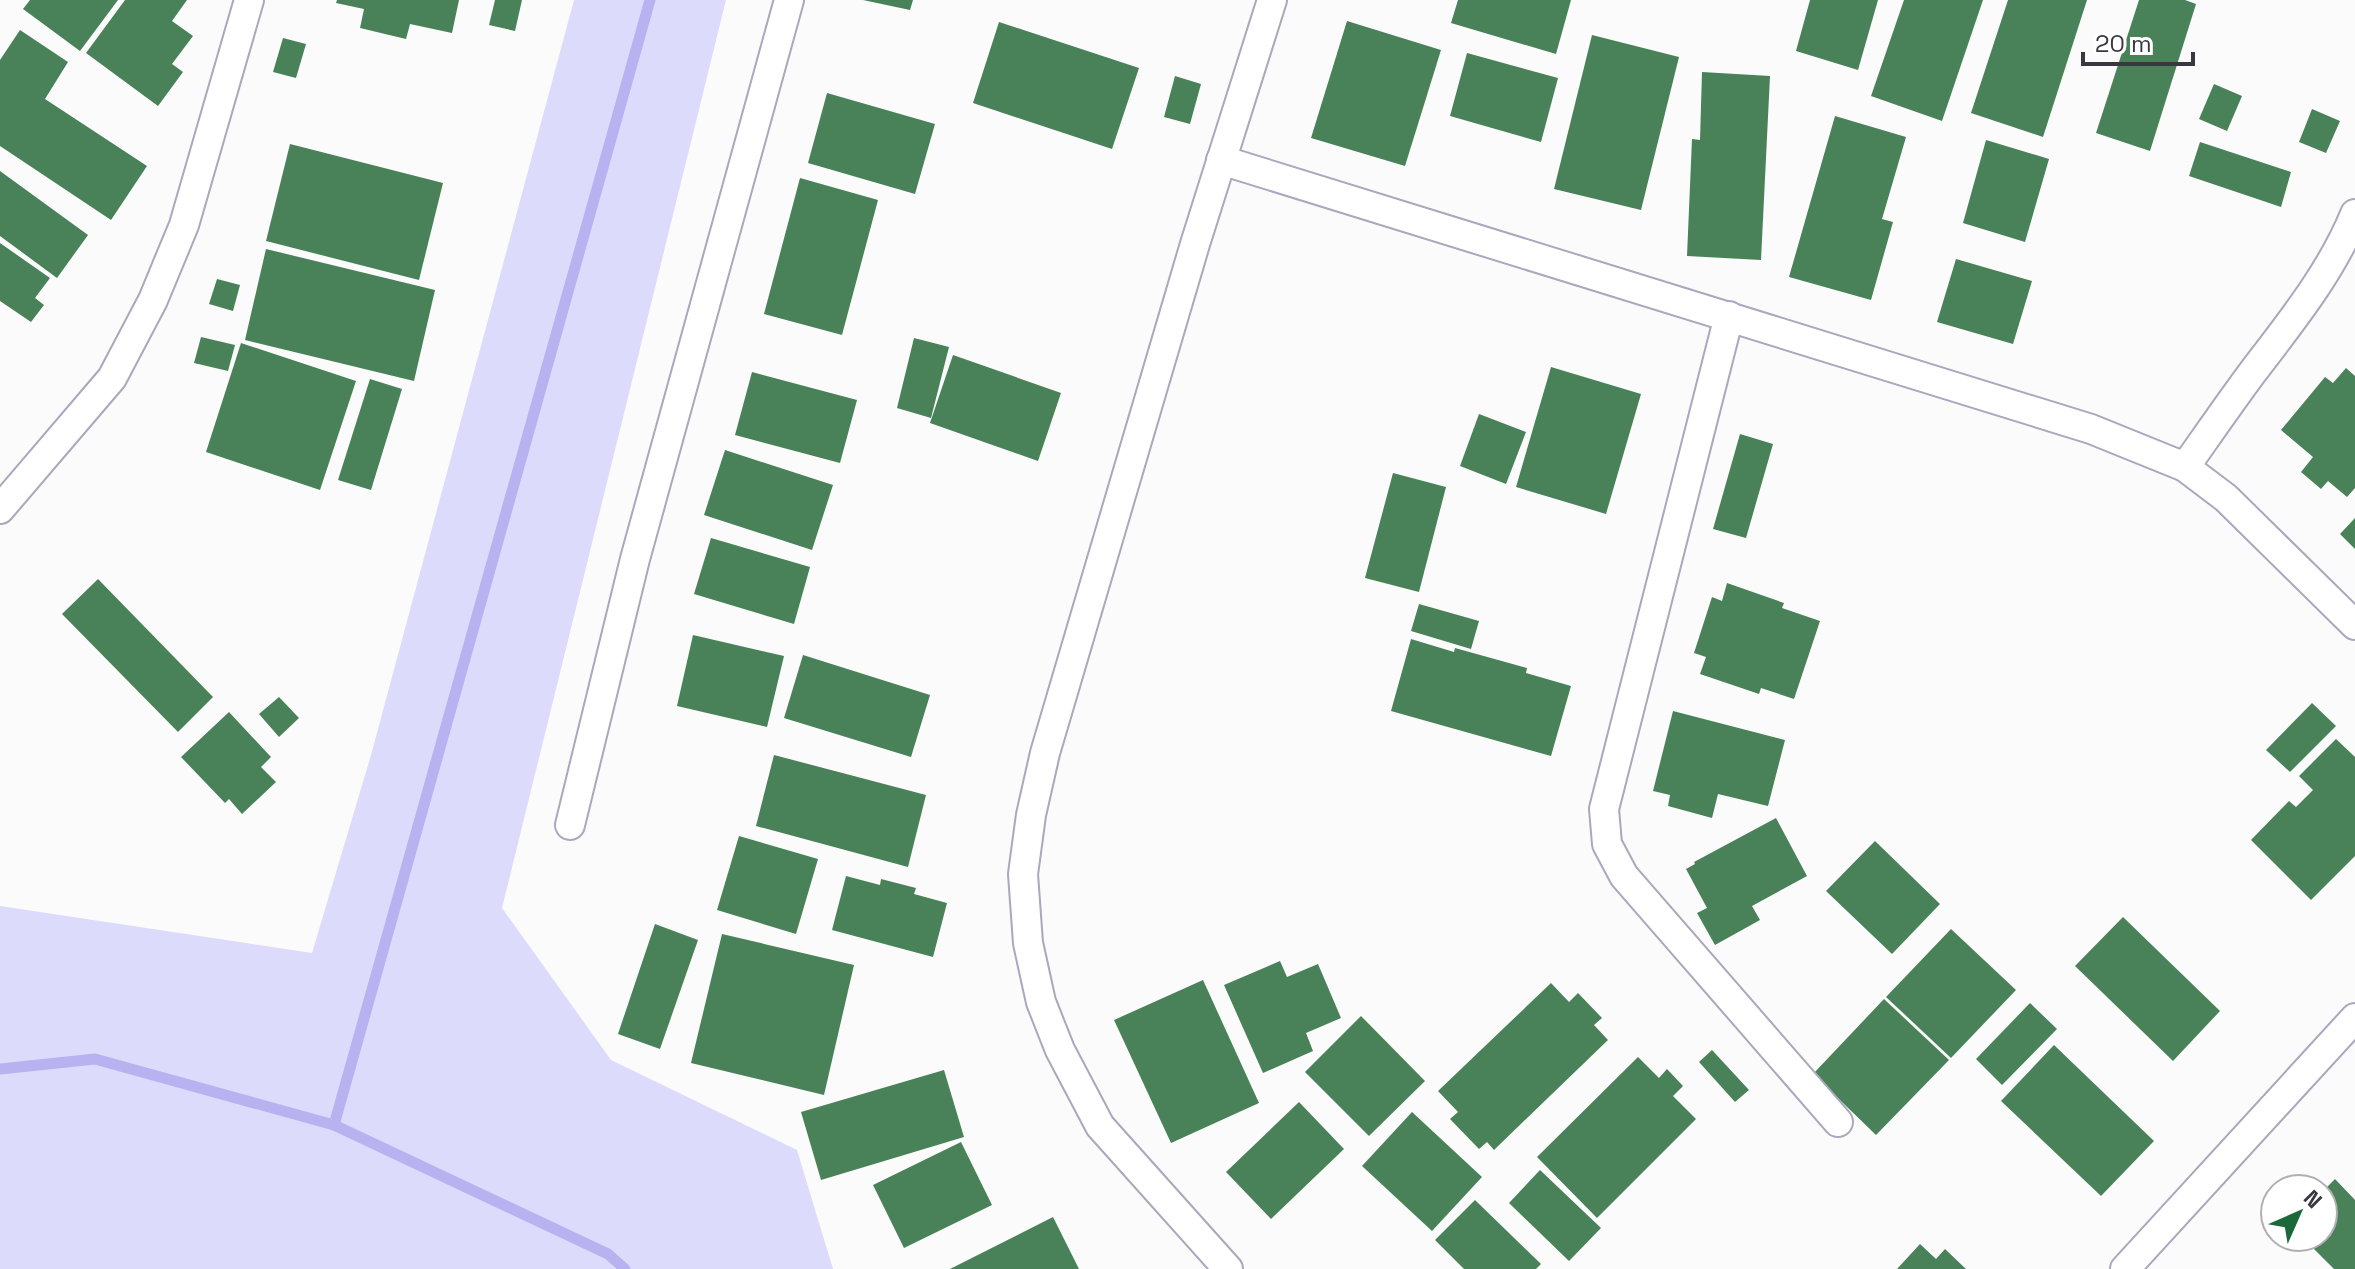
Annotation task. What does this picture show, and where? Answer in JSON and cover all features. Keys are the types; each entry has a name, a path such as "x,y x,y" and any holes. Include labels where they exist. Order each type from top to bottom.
{"street":[{"path":"0,509 112,378 153,300 184,225 249,0"},
{"path":"570,825 635,559 789,0"},
{"path":"1228,1269 1100,1126 1060,1050 1041,1002 1028,943 1023,874 1031,815 1045,753 1221,160 1272,0"},
{"path":"1221,160 2091,429 2185,467 2226,498 2355,625"},
{"path":"2185,467 2308,300 2344,241 2355,214"},
{"path":"1729,316 1604,809 1607,844 1624,876 1838,1122"},
{"path":"2125,1269 2355,1018"}],"shaded area":[{"path":"574,0 726,0 502,908 611,1060 797,1150 833,1269 0,1269 0,906 312,953 371,755"}],"building":[{"path":"30,0 118,0 80,51 23,9"},
{"path":"125,0 187,0 172,21 193,36 172,64 183,72 158,106 86,53"},
{"path":"337,0 459,0 452,33 410,24 406,39 360,28 364,9 336,3"},
{"path":"495,0 522,0 515,31 489,25"},
{"path":"863,0 913,0 910,10"},
{"path":"1458,0 1571,0 1556,54 1451,23"},
{"path":"1810,0 1878,0 1858,70 1796,51"},
{"path":"1904,0 1983,0 1942,121 1871,96"},
{"path":"2008,0 2087,0 2043,137 1971,113"},
{"path":"2139,0 2185,0 2196,4 2150,151 2096,133"},
{"path":"1347,21 1441,50 1405,166 1311,138"},
{"path":"999,22 1139,68 1112,149 973,103"},
{"path":"20,30 68,62 45,99 147,166 111,220 0,146 0,60"},
{"path":"1592,35 1679,57 1641,210 1554,189"},
{"path":"283,38 306,44 296,78 273,72"},
{"path":"1467,53 1558,78 1541,142 1450,116"},
{"path":"1702,72 1770,76 1761,260 1687,256 1692,139 1700,140"},
{"path":"1175,76 1201,84 1190,124 1164,117"},
{"path":"2214,84 2242,96 2227,131 2199,119"},
{"path":"827,93 935,124 915,194 808,163"},
{"path":"2312,109 2340,121 2326,153 2299,142"},
{"path":"1835,116 1906,137 1882,219 1893,222 1871,300 1789,277"},
{"path":"1986,140 2049,159 2025,242 1963,223"},
{"path":"2200,142 2291,172 2281,207 2189,176"},
{"path":"290,144 443,183 419,280 266,241"},
{"path":"0,171 88,235 57,278 0,236"},
{"path":"800,178 878,200 842,335 764,314"},
{"path":"0,243 50,278 35,298 44,305 31,322 0,301"},
{"path":"266,249 435,290 414,381 245,340"},
{"path":"1956,259 2032,281 2013,344 1937,322"},
{"path":"217,279 240,285 233,311 209,304"},
{"path":"201,337 235,345 228,371 194,363"},
{"path":"914,338 949,347 931,418 897,408"},
{"path":"241,343 356,381 320,490 206,452"},
{"path":"953,355 1061,393 1038,461 930,423"},
{"path":"1551,367 1641,394 1606,514 1516,487"},
{"path":"2346,368 2355,376 2355,488 2347,497 2328,481 2321,489 2301,472 2313,457 2281,430 2325,377 2333,383"},
{"path":"752,372 857,400 840,463 735,435"},
{"path":"370,379 402,389 371,490 338,480"},
{"path":"1479,414 1526,432 1506,484 1460,466"},
{"path":"1740,434 1773,444 1746,538 1713,529"},
{"path":"725,450 833,485 812,550 704,515"},
{"path":"1393,473 1446,487 1419,592 1365,578"},
{"path":"2355,518 2355,549 2340,534"},
{"path":"711,538 810,567 794,624 694,594"},
{"path":"98,579 213,697 178,732 62,614"},
{"path":"1727,583 1784,603 1782,608 1820,621 1794,699 1761,688 1759,694 1700,674 1706,657 1694,653 1712,597 1722,601"},
{"path":"1419,604 1479,621 1471,649 1411,631"},
{"path":"693,635 784,656 767,727 677,706"},
{"path":"1411,639 1527,668 1526,673 1571,686 1551,756 1391,711"},
{"path":"803,655 930,695 911,757 784,718"},
{"path":"279,697 299,718 279,737 259,714"},
{"path":"2312,703 2336,726 2290,772 2266,750"},
{"path":"1673,711 1785,740 1768,806 1718,794 1712,818 1668,806 1670,795 1653,791"},
{"path":"229,712 271,757 261,767 276,782 242,814 229,799 225,803 181,757"},
{"path":"2336,739 2355,757 2355,856 2311,900 2251,840 2289,801 2296,807 2313,790 2299,776"},
{"path":"774,755 926,795 908,867 756,826"},
{"path":"1776,818 1807,876 1752,906 1760,920 1715,945 1697,913 1707,908 1686,869"},
{"path":"739,836 818,859 796,934 717,910"},
{"path":"1875,841 1940,904 1892,954 1826,891"},
{"path":"846,876 880,885 881,879 916,888 914,894 947,903 933,957 832,930"},
{"path":"2123,917 2220,1011 2173,1061 2075,966"},
{"path":"655,924 698,940 660,1049 618,1034"},
{"path":"1951,929 2016,990 1951,1058 1886,997"},
{"path":"722,934 854,965 824,1095 691,1063"},
{"path":"1280,961 1287,977 1318,964 1341,1018 1306,1033 1313,1051 1263,1073 1224,985"},
{"path":"1203,980 1259,1103 1171,1143 1114,1020"},
{"path":"1551,983 1569,1002 1578,993 1602,1018 1594,1025 1608,1040 1494,1150 1487,1142 1479,1149 1450,1119 1458,1112 1438,1091"},
{"path":"1884,999 1949,1060 1876,1135 1813,1074"},
{"path":"2030,1003 2057,1029 2002,1085 1976,1059"},
{"path":"1361,1016 1425,1081 1369,1136 1305,1072"},
{"path":"2054,1045 2154,1141 2101,1196 2001,1101"},
{"path":"1712,1050 1749,1090 1735,1102 1699,1062"},
{"path":"1638,1057 1659,1078 1667,1069 1683,1086 1673,1096 1696,1119 1597,1218 1537,1157"},
{"path":"944,1070 964,1137 821,1180 801,1112"},
{"path":"1299,1102 1344,1149 1271,1219 1226,1172"},
{"path":"1412,1112 1482,1177 1432,1231 1362,1166"},
{"path":"961,1142 992,1205 904,1248 873,1185"},
{"path":"1540,1170 1601,1228 1569,1261 1509,1203"},
{"path":"2339,1183 2355,1200 2355,1269 2334,1269 2318,1253 2339,1253"},
{"path":"1475,1200 1541,1264 1536,1269 1464,1269 1435,1240"},
{"path":"1053,1217 1079,1269 950,1269"},
{"path":"1920,1244 1936,1259 1945,1249 1966,1269 1897,1269"}],"waterway":[{"path":"334,1125 650,0"},
{"path":"0,1069 95,1059 334,1125 608,1254 625,1269"}]}
